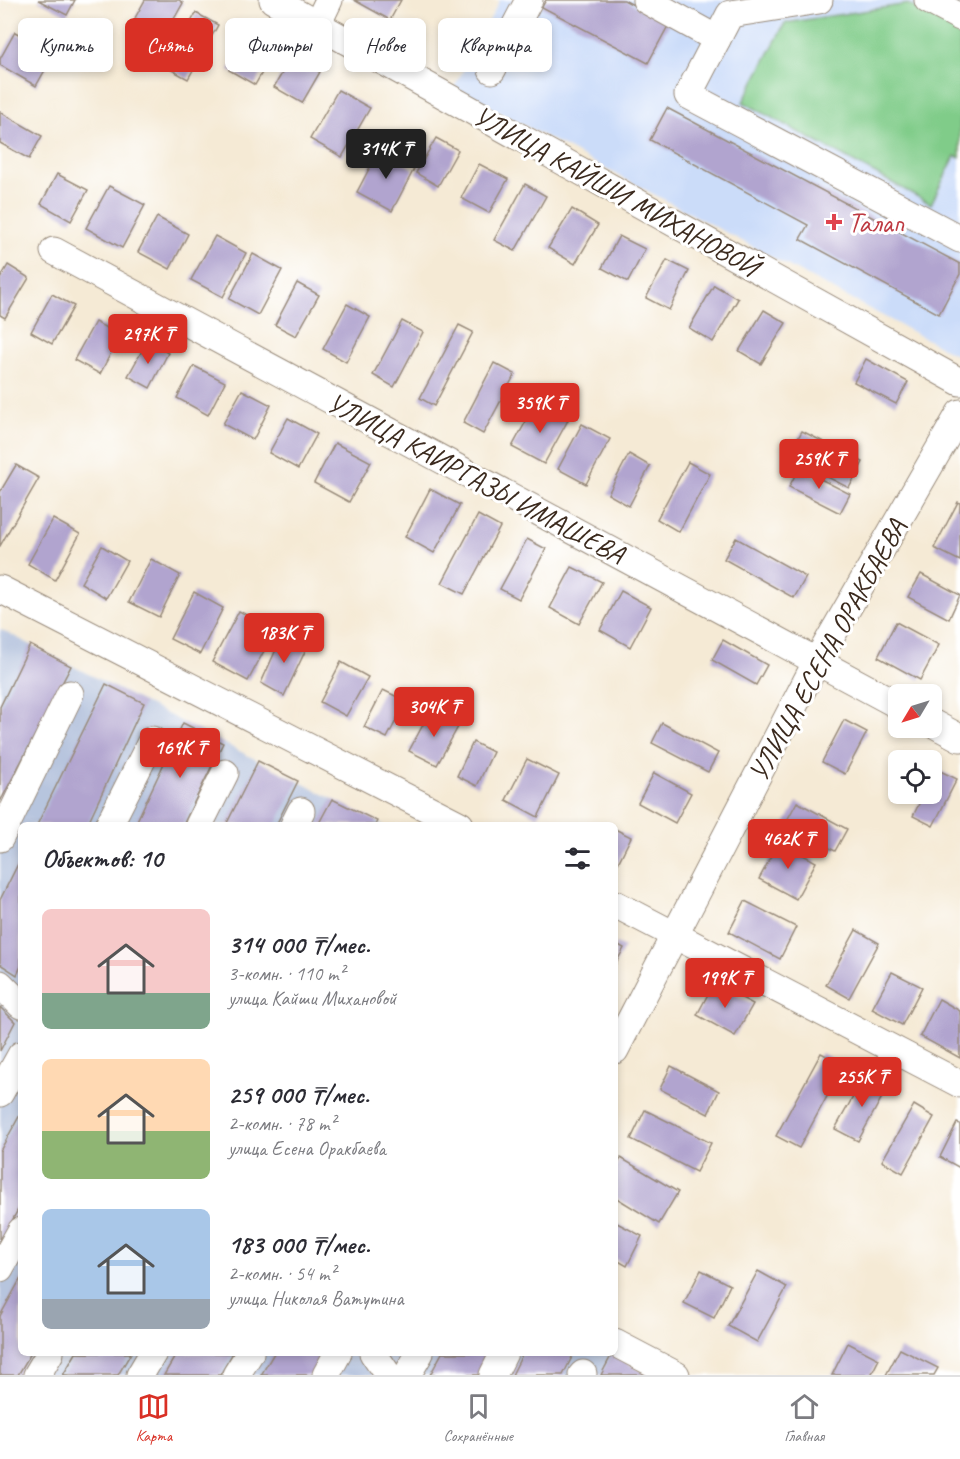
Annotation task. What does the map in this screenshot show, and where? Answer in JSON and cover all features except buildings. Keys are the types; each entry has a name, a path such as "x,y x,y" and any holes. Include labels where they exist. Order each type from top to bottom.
{"street":[{"name":"УЛИЦА КАЙШИ МИХАНОВОЙ","path":"273,0 304,18"},
{"path":"319,18 328,0"},
{"path":"519,18 529,0"},
{"path":"646,0 717,39"},
{"path":"819,0 730,14 688,95 960,239"},
{"path":"928,0 960,17"},
{"name":"УЛИЦА КАЙШИ МИХАНОВОЙ","path":"332,34 960,382"},
{"name":"УЛИЦА КАИРГАЗЫ ИМАШЕВА","path":"54,251 888,700"},
{"name":"УЛИЦА ЕСЕНА ОРАКБАЕВА","path":"618,1044 817,661 960,413"},
{"path":"0,590 454,822"},
{"path":"0,838 70,694"},
{"path":"942,728 960,738"},
{"path":"111,822 152,740"},
{"path":"200,822 225,772"},
{"path":"618,906 960,1084"},
{"path":"0,1093 18,1060"},
{"path":"0,1268 18,1236"},
{"path":"618,1345 676,1375"},
{"path":"37,1375 48,1356"},
{"path":"140,1375 151,1356"},
{"path":"236,1375 248,1356"},
{"path":"326,1375 336,1356"},
{"path":"375,1356 387,1375"},
{"path":"407,1375 418,1356"},
{"path":"493,1375 502,1356"}],"shaded area":[{"name":"Талап","path":"500,0 960,0 960,357 454,88 462,72 552,72 552,18 491,18"},
{"path":"0,629 378,822 18,822 18,1356 614,1356 649,1375 0,1375"}],"green space":[{"path":"908,4 960,32 960,158 955,156 931,204 743,102 785,23"}],"place":[{"name":"Талап","path":"834,222"}]}
